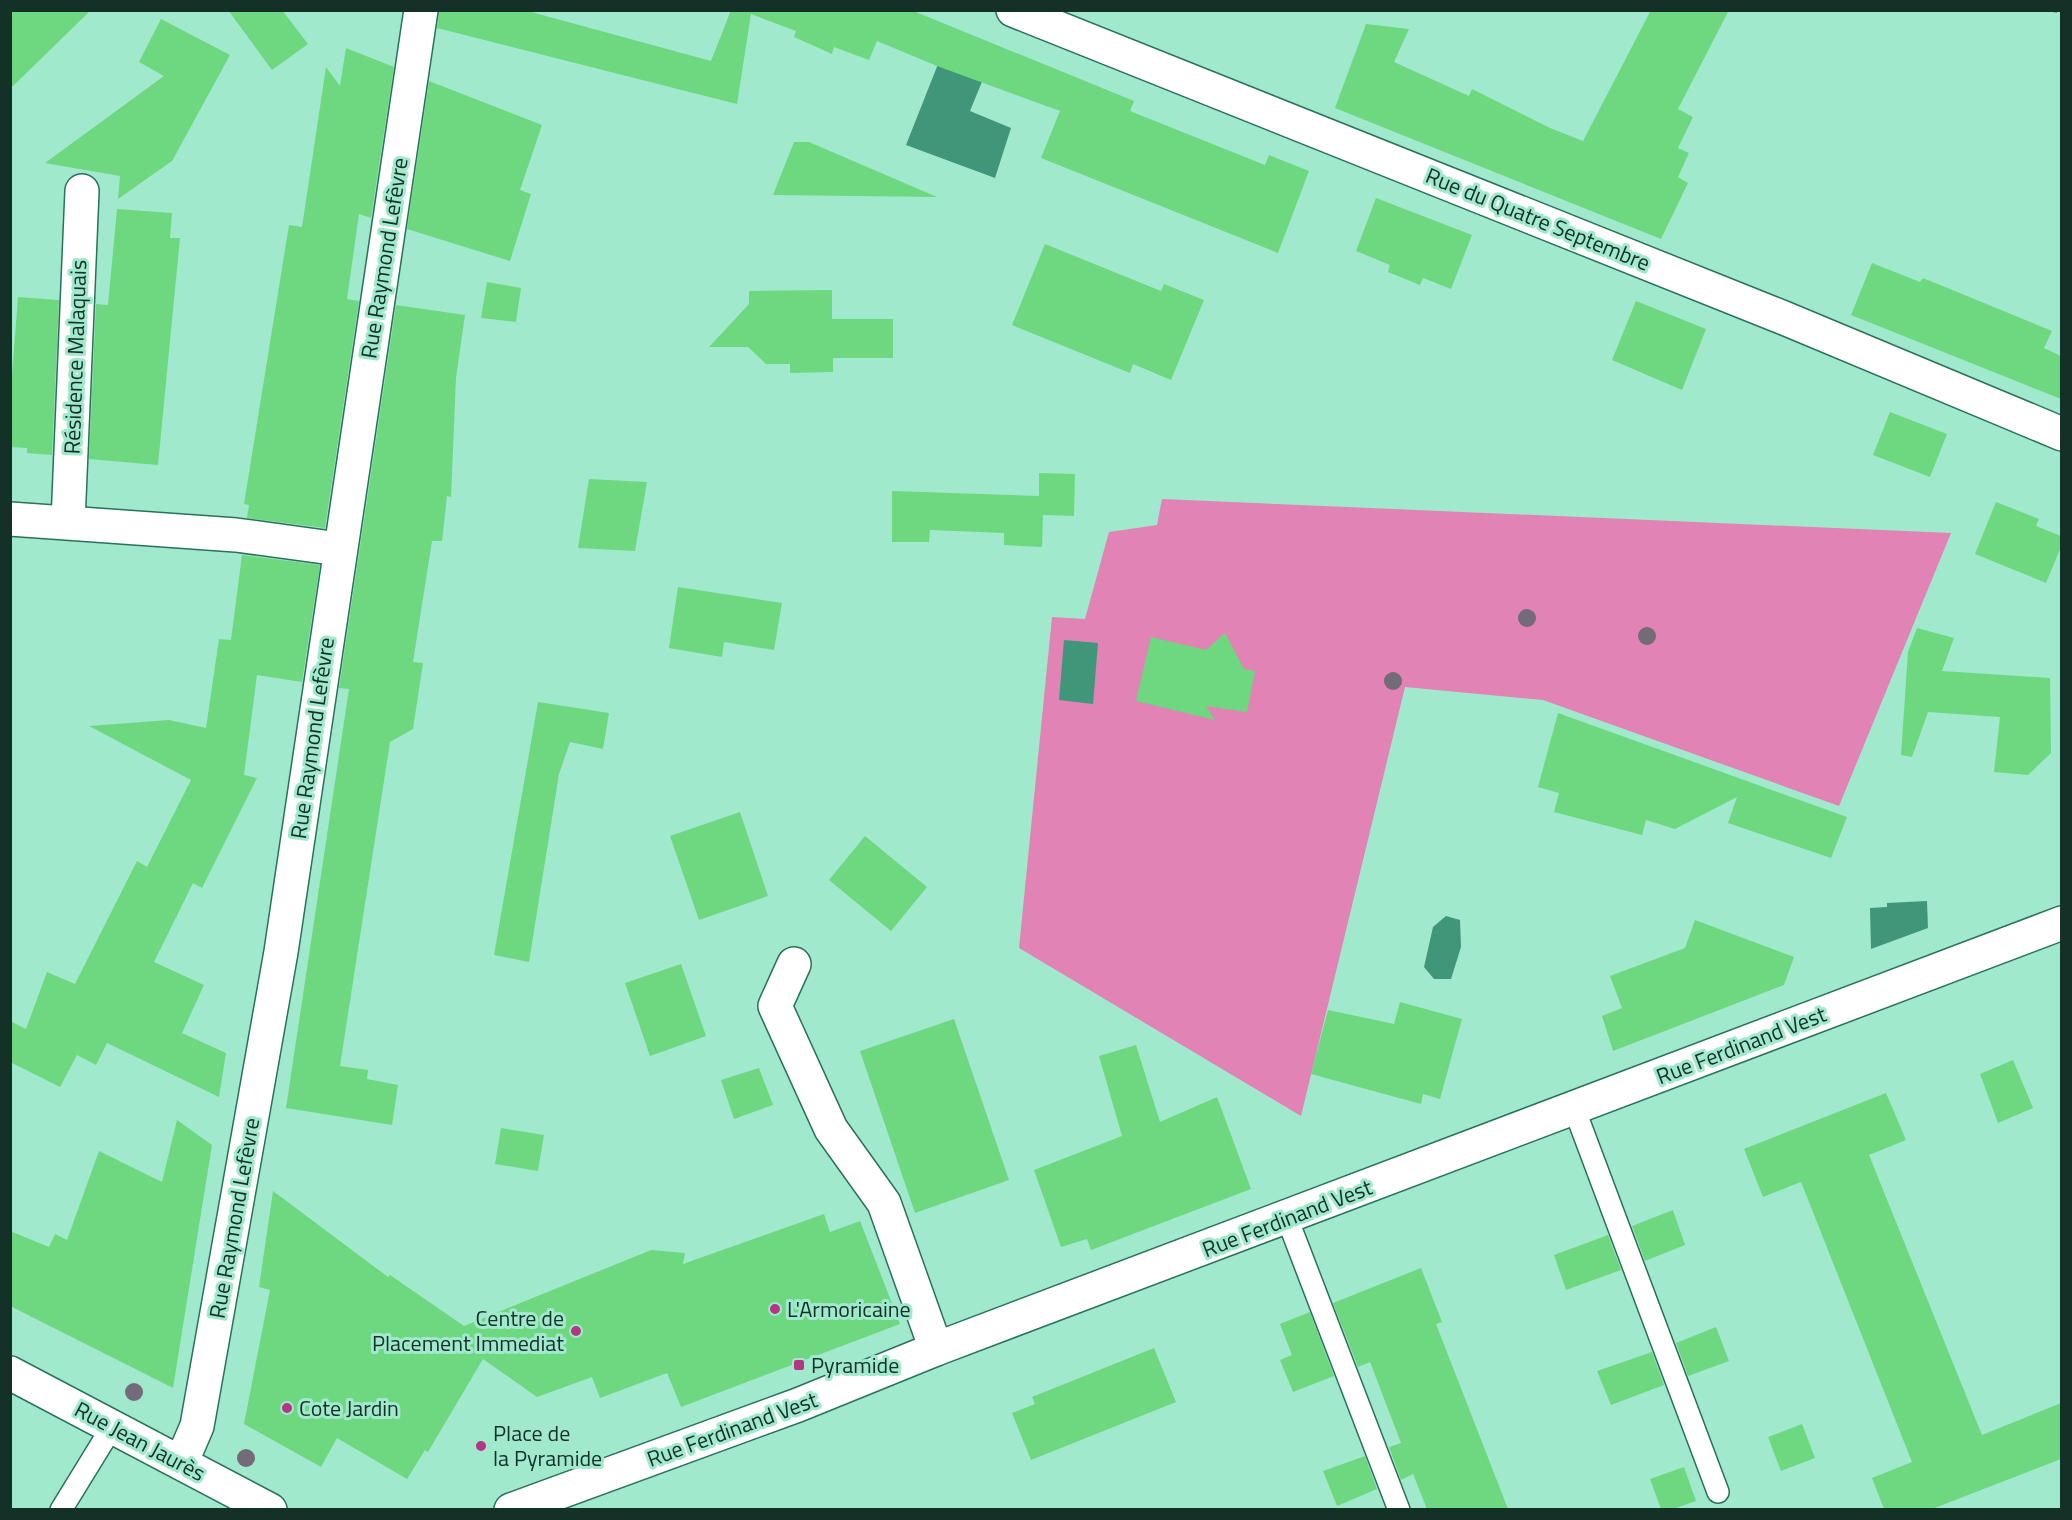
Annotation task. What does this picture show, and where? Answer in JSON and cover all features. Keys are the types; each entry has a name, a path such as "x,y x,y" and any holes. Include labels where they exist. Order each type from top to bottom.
{"street":[{"name":"Rue Raymond Lefèvre","path":"182,1461 196,1426 281,952 339,549 421,10"},
{"name":"Rue du Quatre Septembre","path":"1013,10 1773,313 2061,434"},
{"name":"Résidence Malaquais","path":"68,522 82,191"},
{"path":"10,519 236,535 339,549"},
{"name":"Rue Ferdinand Vest","path":"511,1509 798,1405 936,1349 2061,923"},
{"path":"794,964 775,1006 831,1129 884,1203 936,1349"},
{"name":"Rue Jean Jaurès","path":"10,1374 182,1461 270,1509"}],"lane":[{"path":"1574,1108 1718,1492"},
{"path":"1287,1218 1399,1509"},
{"path":"61,1509 112,1427"}],"path":[{"path":"2053,10 2061,12"}],"shaded area":[{"path":"944,49 988,67 970,111 1011,128 995,178 906,145"},
{"path":"1162,499 1951,533 1839,806 1543,700 1405,687 1301,1116 1019,948 1052,617 1085,619 1109,532 1157,525"},
{"path":"1064,640 1098,643 1093,704 1059,700"},
{"path":"1927,901 1928,928 1871,949 1870,908 1887,907 1887,903"},
{"path":"1446,916 1460,920 1461,947 1451,979 1434,979 1424,967 1433,927"}],"building":[{"path":"10,10 91,10 10,89"},
{"path":"228,10 282,10 308,44 272,70"},
{"path":"439,10 524,10 711,61 731,10 911,10 1134,101 1130,111 1265,165 1269,155 1309,171 1278,253 1041,158 1060,111 937,66 877,41 869,60 834,47 832,54 794,37 796,31 751,14 737,104 437,28"},
{"path":"1651,10 1729,10 1678,109 1693,117 1678,148 1689,153 1678,177 1688,183 1661,239 1335,108 1366,24 1409,29 1394,62 1469,96 1472,89 1550,128 1583,141"},
{"path":"161,19 230,55 172,161 118,199 120,176 45,163 164,76 139,62"},
{"path":"346,48 394,67 371,218 359,214 347,299 359,301 325,528 247,518 249,505 244,504 289,225 302,227 326,67 340,86"},
{"path":"429,81 542,125 520,190 531,194 510,261 407,229"},
{"path":"794,142 809,142 937,197 773,195"},
{"path":"1376,198 1472,235 1451,289 1423,278 1420,285 1388,272 1390,265 1356,251"},
{"path":"117,209 172,213 170,238 180,238 158,465 89,459 96,304 108,305"},
{"path":"1045,244 1161,291 1164,284 1204,300 1171,380 1133,364 1130,373 1012,325"},
{"path":"1872,263 1920,282 1923,278 2052,331 2044,348 2061,356 2061,399 1851,315"},
{"path":"487,282 521,288 516,322 481,318"},
{"path":"832,290 832,319 893,319 893,358 833,358 833,372 790,373 790,364 766,364 748,347 709,347 749,304 749,291"},
{"path":"18,297 59,300 52,455 27,453 27,448 10,447 10,401"},
{"path":"1636,301 1706,329 1682,390 1612,360"},
{"path":"396,305 465,315 456,378 451,497 447,496 442,541 432,541 413,662 423,663 413,729 390,742 340,1066 368,1070 367,1079 398,1085 392,1125 286,1108 349,689 339,688"},
{"path":"1890,412 1947,434 1930,477 1873,455"},
{"path":"1039,473 1075,474 1074,516 1043,515 1042,547 1004,545 1004,533 930,530 929,542 892,542 892,491 1039,496"},
{"path":"589,479 647,482 635,551 578,548"},
{"path":"1996,502 2039,519 2036,526 2061,536 2061,547 2046,583 1975,554"},
{"path":"242,555 320,565 302,682 257,675 244,775 257,778 202,888 193,883 154,962 204,985 182,1033 226,1053 219,1097 107,1043 96,1065 77,1055 60,1087 10,1062 10,1021 26,1029 47,972 75,984 137,861 147,867 191,780 89,726 169,720 206,728 219,639 231,640"},
{"path":"678,587 782,603 774,650 724,642 722,657 669,648"},
{"path":"1917,628 1954,638 1942,671 2050,678 2051,753 2028,775 1994,772 2000,717 1928,712 1912,757 1901,755 1908,652"},
{"path":"1225,633 1244,669 1255,671 1247,712 1206,706 1215,720 1136,701 1151,637 1206,650"},
{"path":"538,702 609,713 603,749 570,742 559,774 529,962 494,955"},
{"path":"1558,713 1847,817 1831,858 1728,823 1737,797 1675,829 1646,820 1642,835 1554,812 1559,793 1538,787"},
{"path":"740,812 768,896 699,920 670,836"},
{"path":"865,836 927,887 891,931 829,880"},
{"path":"1695,920 1794,957 1784,985 1613,1051 1602,1016 1622,1008 1610,976 1685,948"},
{"path":"681,964 706,1036 650,1056 625,983"},
{"path":"1400,1002 1462,1019 1440,1099 1423,1094 1421,1104 1311,1074 1328,1010 1394,1024"},
{"path":"954,1019 1009,1180 915,1213 860,1051"},
{"path":"1136,1045 1160,1122 1217,1097 1251,1189 1091,1250 1087,1239 1061,1247 1034,1170 1122,1136 1099,1056"},
{"path":"2013,1060 2033,1108 1998,1123 1980,1074"},
{"path":"759,1068 773,1105 734,1119 721,1080"},
{"path":"1886,1093 1906,1140 1869,1155 1982,1435 2061,1403 2061,1459 1932,1509 1884,1509 1872,1478 1912,1462 1801,1182 1763,1197 1744,1149"},
{"path":"177,1120 212,1145 173,1388 10,1306 10,1231 49,1247 55,1234 67,1240 99,1151 162,1182"},
{"path":"501,1128 544,1135 538,1171 495,1164"},
{"path":"273,1191 388,1277 390,1275 464,1326 651,1250 685,1253 683,1264 824,1214 830,1232 860,1221 900,1324 681,1407 667,1373 600,1398 592,1377 537,1397 483,1359 428,1452 425,1450 407,1479 337,1438 321,1467 244,1424 270,1290 259,1287"},
{"path":"1673,1210 1685,1245 1645,1261 1632,1226"},
{"path":"1608,1235 1621,1270 1566,1290 1554,1255"},
{"path":"1421,1268 1442,1322 1436,1324 1508,1509 1427,1509 1413,1474 1401,1480 1389,1447 1401,1443 1370,1362 1358,1367 1333,1303"},
{"path":"1310,1312 1334,1376 1293,1392 1280,1360 1292,1355 1280,1324"},
{"path":"1716,1327 1729,1361 1688,1376 1676,1343"},
{"path":"1154,1348 1176,1402 1031,1460 1012,1413 1035,1404 1032,1397"},
{"path":"1652,1352 1664,1385 1611,1405 1597,1371"},
{"path":"1802,1424 1815,1458 1781,1471 1768,1437"},
{"path":"1365,1456 1377,1489 1337,1506 1323,1471"},
{"path":"1684,1467 1696,1501 1673,1509 1661,1509 1650,1479"}],"place":[{"name":"L'Armoricaine","path":"775,1309"},
{"name":"Centre de Placement Immediat","path":"576,1331"},
{"name":"Pyramide","path":"799,1365"},
{"name":"Cote Jardin","path":"287,1408"},
{"name":"Place de la Pyramide","path":"481,1446"}]}
